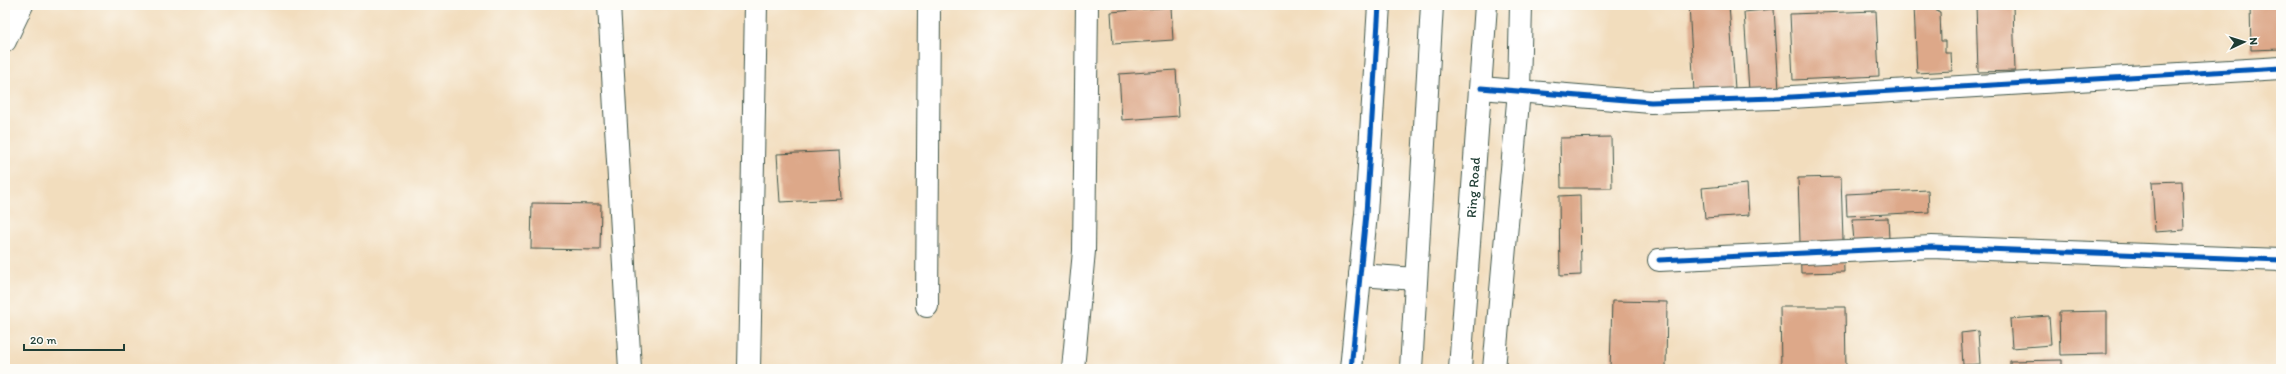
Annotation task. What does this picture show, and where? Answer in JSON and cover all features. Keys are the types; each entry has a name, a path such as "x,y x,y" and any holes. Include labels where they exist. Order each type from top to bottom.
{"main road":[{"path":"5,41 22,5"},
{"path":"609,5 630,369"},
{"path":"749,369 756,5"},
{"path":"927,306 930,5"},
{"path":"1073,369 1084,251 1087,5"},
{"path":"1351,369 1360,275 1379,5"},
{"path":"1411,369 1432,5"},
{"name":"Ring Road","path":"1460,369 1486,5"},
{"path":"1494,369 1519,91 1521,5"},
{"path":"1481,88 1652,102 1767,98 2281,68"},
{"path":"1659,260 1932,247 2281,260"},
{"path":"1360,275 1416,279"}],"building":[{"path":"1689,5 1729,5 1735,89 1694,92"},
{"path":"1937,5 1937,12 1940,12 1941,41 1945,41 1945,53 1951,53 1952,71 1917,73 1914,6"},
{"path":"1976,5 2013,5 2015,71 1978,72"},
{"path":"2250,5 2281,5 2281,49 2251,50"},
{"path":"1171,7 1173,40 1113,44 1111,12"},
{"path":"1774,9 1779,90 1749,91 1744,12"},
{"path":"1876,11 1879,76 1793,80 1790,14"},
{"path":"1176,70 1179,116 1122,120 1119,74"},
{"path":"1611,137 1612,188 1561,188 1560,138"},
{"path":"839,151 842,199 780,202 777,154"},
{"path":"1841,177 1844,272 1801,273 1798,178"},
{"path":"2182,181 2184,230 2155,232 2152,182"},
{"path":"1747,184 1749,215 1705,218 1702,188"},
{"path":"1928,190 1929,212 1847,216 1846,194"},
{"path":"1580,195 1581,275 1560,276 1559,196"},
{"path":"532,203 601,204 600,250 531,249"},
{"path":"1888,218 1889,239 1854,241 1852,219"},
{"path":"1612,301 1667,302 1666,369 1610,369"},
{"path":"1780,307 1845,307 1846,369 1781,369"},
{"path":"2107,311 2107,354 2060,355 2059,312"},
{"path":"2049,316 2051,345 2012,348 2010,319"},
{"path":"1978,331 1980,364 1963,365 1961,333"},
{"path":"2062,360 2062,369 2010,369 2010,361"}],"cycle path":[{"path":"1351,369 1366,214 1379,5"},
{"path":"1481,88 1651,102 1775,98 2281,68"},
{"path":"1659,260 1932,247 2281,260"}]}
